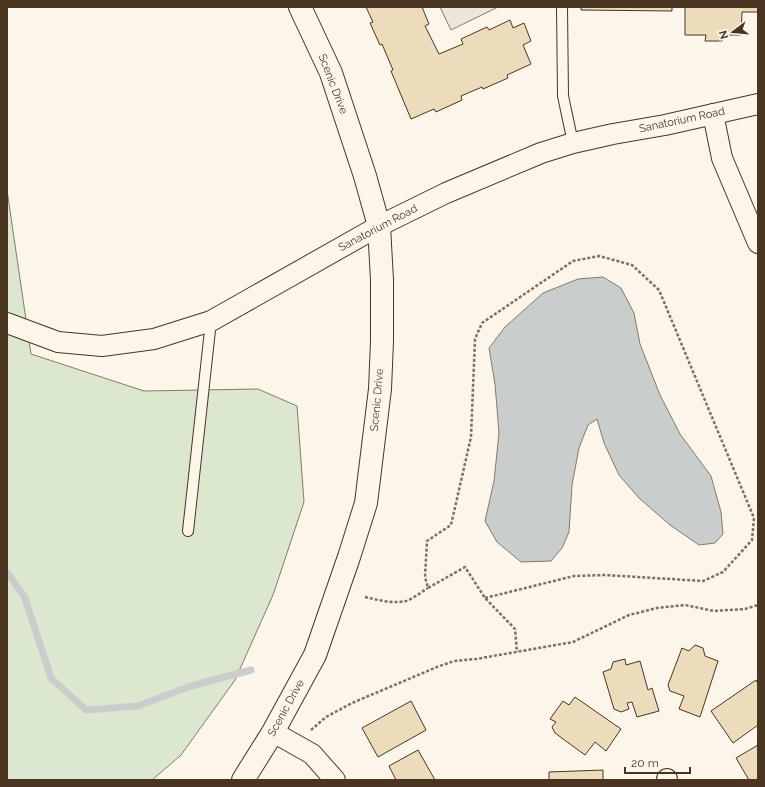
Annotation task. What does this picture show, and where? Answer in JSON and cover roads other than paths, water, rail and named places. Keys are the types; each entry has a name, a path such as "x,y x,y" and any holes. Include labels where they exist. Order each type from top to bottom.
{"street":[{"name":"Scenic Drive","path":"243,780 273,732 315,655 366,503 380,389 382,287 379,226 365,176 331,73 300,7"},
{"name":"Sanatorium Road","path":"7,323 58,342 102,346 154,339 212,321 379,226 446,193 541,153 573,143 758,104"},
{"path":"713,114 722,158 758,243"},
{"path":"273,732 312,754 335,780"}],"lane":[{"path":"562,7 563,96 573,143"},
{"path":"188,531 212,321"}],"waterway":[{"path":"7,572 25,598 51,678 86,710 138,706 191,686 251,670"}]}
